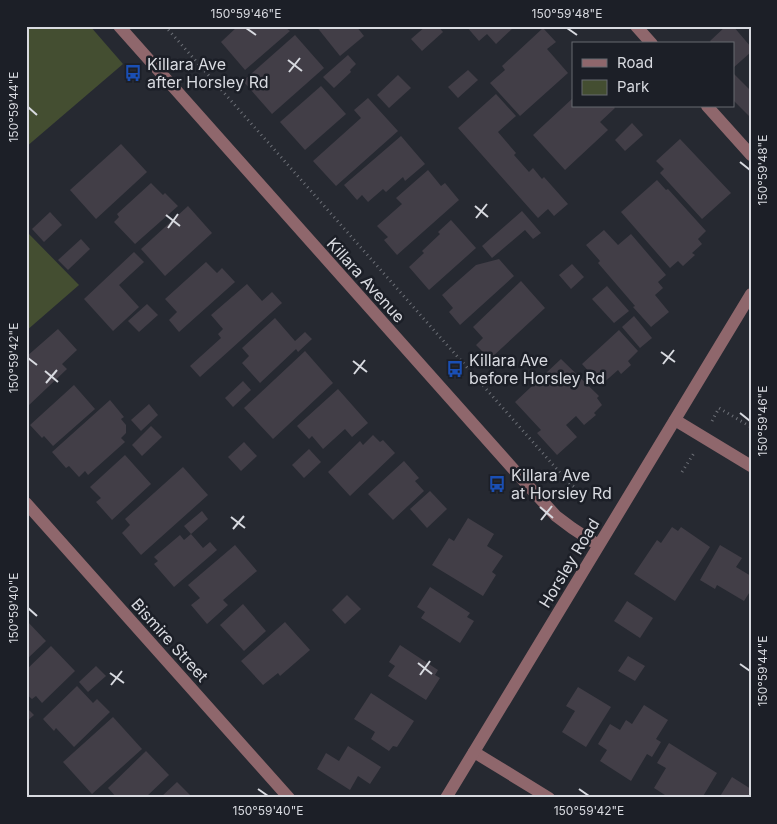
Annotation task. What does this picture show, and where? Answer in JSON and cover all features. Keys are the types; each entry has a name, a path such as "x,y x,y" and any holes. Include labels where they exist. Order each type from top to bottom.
{"street":[{"name":"Killara Avenue","path":"119,26 530,487 564,522 598,545"},
{"path":"636,26 650,42"},
{"path":"710,108 751,155"},
{"name":"Horsley Road","path":"446,798 751,294"},
{"path":"674,420 751,466"},
{"name":"Bismire Street","path":"26,503 289,798"},
{"path":"474,752 549,798"}],"path":[{"path":"164,26 570,484 589,497"}],"green space":[{"path":"26,26 90,26 123,64 26,147"},
{"path":"26,231 79,285 26,331"}],"building":[{"path":"238,26 288,26 286,28 290,31 245,70 221,42"},
{"path":"316,26 356,26 364,36 340,56"},
{"path":"426,26 438,26 443,32 422,51 411,39"},
{"path":"466,26 515,26 496,44 487,34 479,41"},
{"path":"726,26 733,26 751,47 751,52 734,67 734,42 710,41"},
{"path":"543,28 556,42 547,49 568,73 520,116 490,83 505,70 502,66"},
{"path":"295,35 324,68 272,114 243,81"},
{"path":"348,55 356,64 350,70 351,72 334,88 323,77"},
{"path":"468,70 478,80 458,98 448,87"},
{"path":"734,74 751,91 751,118 734,101"},
{"path":"398,75 411,88 389,108 377,95"},
{"path":"321,86 346,114 305,150 280,122"},
{"path":"496,94 516,116 498,132 529,172 533,168 542,179 544,177 568,204 554,216 548,209 538,218 458,128"},
{"path":"368,98 398,131 336,186 313,161 361,118 354,110"},
{"path":"572,99 572,108 615,108 600,122 608,130 565,170 533,135"},
{"path":"632,123 643,135 625,151 615,140"},
{"path":"401,136 425,164 405,181 403,177 386,192 383,189 368,202 362,195 357,200 344,185"},
{"path":"680,139 731,193 702,219 660,173 664,169 656,161"},
{"path":"121,144 147,172 96,219 70,190"},
{"path":"428,170 441,186 445,183 459,200 397,255 384,240 388,237 377,226 402,204 396,198"},
{"path":"657,180 666,190 668,189 706,231 698,239 702,244 692,253 695,255 683,266 678,261 670,268 621,212"},
{"path":"151,183 178,206 135,244 114,222 119,217 117,214"},
{"path":"188,206 212,233 165,276 141,249"},
{"path":"522,211 541,233 533,239 525,230 492,258 482,246"},
{"path":"50,212 62,225 44,242 32,229"},
{"path":"451,220 476,248 429,290 409,267 424,253 422,251 440,234 438,232"},
{"path":"604,230 618,245 631,234 666,275 658,282 663,288 655,295 669,312 651,327 598,263 600,261 586,245"},
{"path":"81,239 90,249 68,270 58,260"},
{"path":"134,252 144,262 119,285 139,307 113,331 84,299"},
{"path":"499,259 514,276 460,325 449,312 453,308 442,295 476,265"},
{"path":"206,262 217,273 222,268 235,282 179,332 169,320 177,312 165,299"},
{"path":"572,264 584,277 571,289 559,275"},
{"path":"521,281 545,308 490,359 476,345 483,338 473,327"},
{"path":"247,284 262,301 272,292 282,303 200,377 190,366 221,338 218,334 223,329 211,315"},
{"path":"607,286 629,311 614,323 592,299"},
{"path":"147,304 158,315 139,332 128,321"},
{"path":"634,316 652,338 640,348 622,327"},
{"path":"275,318 295,341 305,332 312,339 298,352 296,349 260,383 242,363 249,356 242,348"},
{"path":"58,329 77,350 62,364 67,369 28,406 26,404 26,357"},
{"path":"619,330 638,351 628,361 631,365 621,374 618,370 601,385 582,364"},
{"path":"305,351 333,383 273,439 244,408"},
{"path":"561,359 599,396 597,398 602,405 594,413 596,415 584,425 576,416 566,425 577,437 557,455 537,433 541,430 515,402"},
{"path":"243,381 251,390 233,407 225,398"},
{"path":"74,385 95,409 53,446 44,436 42,438 30,425"},
{"path":"338,389 368,423 352,437 345,429 323,449 312,436 309,439 297,426"},
{"path":"110,400 124,417 121,419 126,425 126,433 121,438 125,442 88,475 85,471 79,477 69,466 66,468 52,452"},
{"path":"149,404 158,415 141,431 131,420"},
{"path":"151,426 162,437 142,456 132,445"},
{"path":"373,435 380,442 383,440 395,453 350,496 328,472 360,441 363,445"},
{"path":"244,442 257,456 241,471 228,457"},
{"path":"309,449 321,462 304,478 292,465"},
{"path":"125,455 151,484 112,520 96,502 101,498 90,487"},
{"path":"404,461 419,478 415,481 424,491 393,520 368,494"},
{"path":"183,467 208,495 141,555 122,533 130,525 125,519"},
{"path":"430,491 447,509 427,528 410,509"},
{"path":"202,511 208,519 191,534 184,526"},
{"path":"468,518 494,534 487,546 503,556 492,572 496,575 483,596 432,565 449,538 454,541"},
{"path":"672,527 678,531 681,527 710,547 675,601 634,574 657,540 661,543"},
{"path":"191,534 203,548 210,542 217,550 174,587 154,564 158,561 154,557 180,535 184,540"},
{"path":"235,545 257,571 223,600 228,605 207,624 191,605 200,598 188,585"},
{"path":"720,545 742,558 736,567 751,576 751,590 744,601 717,585 715,589 700,580"},
{"path":"430,587 470,613 467,617 474,621 460,643 421,618 425,612 417,607"},
{"path":"347,595 361,609 345,624 332,610"},
{"path":"627,601 653,618 640,638 614,621"},
{"path":"243,604 266,631 244,651 220,625"},
{"path":"26,620 46,641 26,660"},
{"path":"285,622 310,650 280,676 278,673 263,685 241,661"},
{"path":"400,645 438,670 435,675 440,678 426,700 388,676 395,666 389,662"},
{"path":"51,646 75,671 42,703 36,696 32,699 26,694 26,670"},
{"path":"628,656 645,666 635,681 618,671"},
{"path":"96,666 106,676 88,692 79,682"},
{"path":"77,686 93,703 97,699 110,712 74,747 56,728 54,731 43,719"},
{"path":"578,687 611,707 586,747 562,732 575,711 566,706"},
{"path":"371,693 414,721 397,747 393,746 389,751 371,739 375,732 354,719"},
{"path":"644,705 668,720 656,739 661,742 652,757 647,754 631,781 600,761 607,750 598,744 610,724 620,730 626,720 632,724"},
{"path":"26,707 34,715 26,722"},
{"path":"113,717 142,749 92,794 63,762"},
{"path":"669,743 717,773 702,798 663,798 665,795 654,788 666,768 657,763"},
{"path":"348,746 381,767 370,784 358,776 350,790 317,769 326,753 339,761"},
{"path":"146,751 169,775 145,798 117,798 108,788"},
{"path":"732,777 751,789 751,798 719,798"},
{"path":"177,782 193,798 160,798"}],"place":[{"name":"Killara Ave after Horsley Rd","path":"133,73"},
{"name":"Killara Ave before Horsley Rd","path":"455,369"},
{"name":"Killara Ave at Horsley Rd","path":"497,484"}]}
